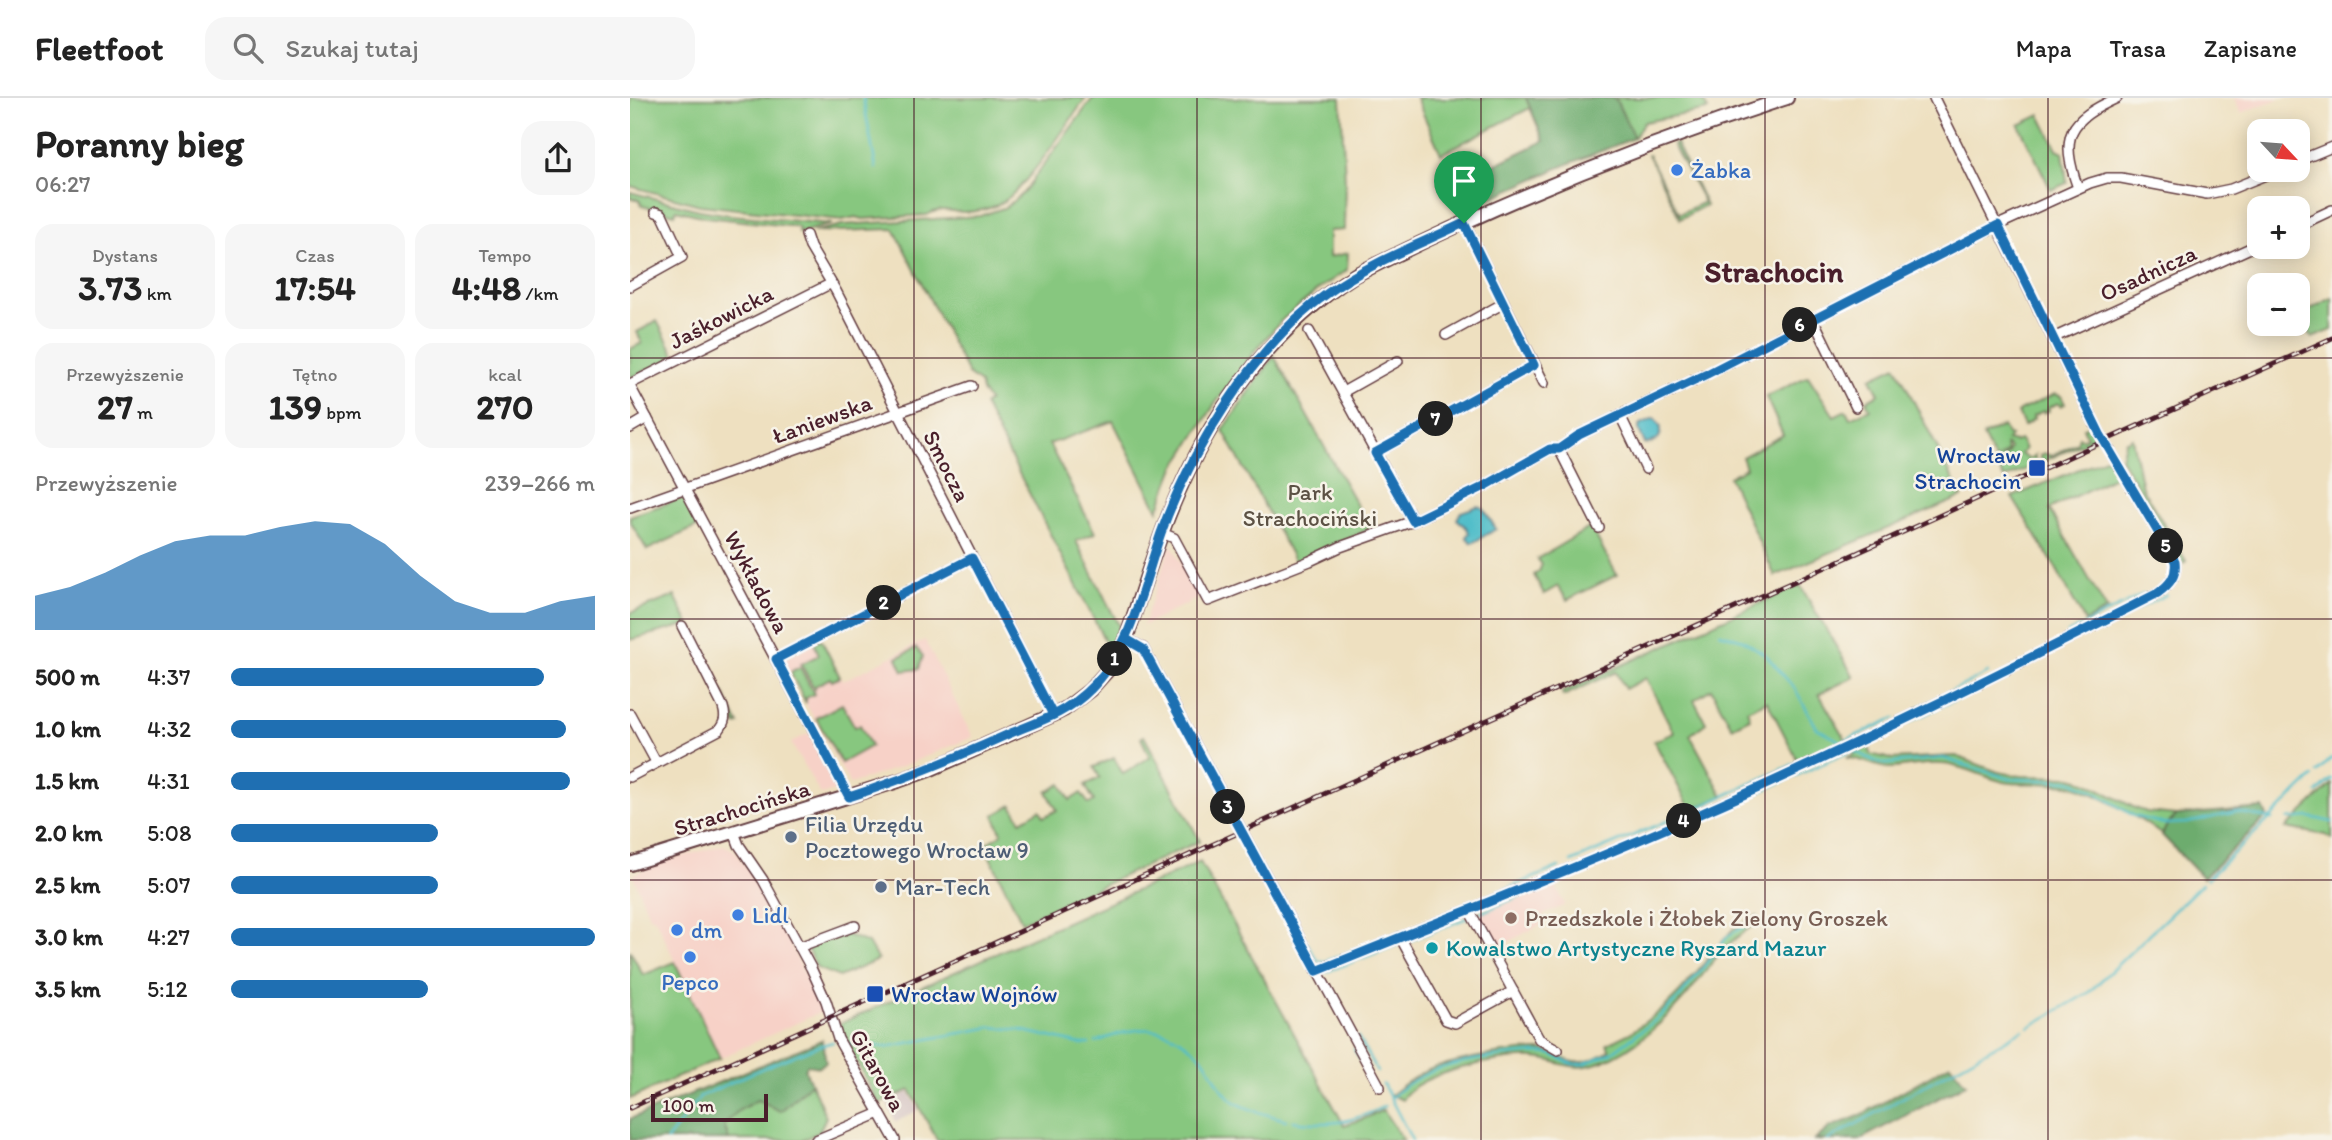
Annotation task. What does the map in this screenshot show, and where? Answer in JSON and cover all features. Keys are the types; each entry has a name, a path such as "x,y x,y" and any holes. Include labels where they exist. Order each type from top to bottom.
{"main road":[{"name":"Strachocińska","path":"630,864 929,770 1053,715 1090,690 1108,670 1126,639 1180,488 1212,428 1254,368 1289,326 1326,294 1354,275 1606,161 1685,131 1787,98"}],"street":[{"path":"1317,971 1693,817 1864,739 2158,593 2172,581 2176,570 2175,561 2105,443 1934,98"},
{"path":"2078,188 2070,148 2076,125 2082,116 2117,98"},
{"path":"2310,157 2332,147"},
{"path":"1162,533 1174,538 1208,601 1340,547 1413,521 1485,486 1550,449 1559,449 1579,435 1998,225 2078,188 2107,178 2121,178 2207,194 2231,190 2250,182"},
{"path":"2310,220 2332,210"},
{"path":"630,286 682,257 662,214 656,212"},
{"path":"1464,223 1544,383"},
{"name":"Smocza","path":"806,236 1053,715"},
{"name":"Osadnicza","path":"2053,338 2247,249"},
{"name":"Jaśkowicka","path":"630,385 830,284"},
{"path":"1446,335 1504,303"},
{"path":"1813,319 1856,407"},
{"path":"1309,331 1413,521"},
{"path":"1343,393 1398,361"},
{"path":"1375,453 1534,365"},
{"name":"Wykładowa","path":"630,385 849,797"},
{"name":"Łaniewska","path":"630,508 972,386"},
{"path":"1620,415 1646,469"},
{"path":"630,428 647,418"},
{"path":"1559,449 1599,528"},
{"path":"776,659 972,558"},
{"path":"630,777 719,730 726,715 682,626"},
{"path":"1126,639 1143,649 1380,1087"},
{"path":"630,714 656,762"},
{"name":"Gitarowa","path":"734,832 799,947 822,991 838,1039 895,1140"},
{"path":"1469,910 1539,1039 1559,1050"},
{"path":"799,947 855,926"},
{"path":"1400,937 1450,1023 1455,1023 1513,991"},
{"path":"816,1140 880,1113"}],"shaded area":[{"path":"2234,98 2281,98 2241,113"},
{"path":"1171,544 1200,597 1143,626"},
{"path":"821,639 843,681 925,640 973,737 850,784 782,660"},
{"path":"809,733 840,789 821,795 791,743"},
{"path":"723,845 734,850 751,874 786,936 823,1011 720,1058 655,918 649,916 633,875 660,862"},
{"name":"Przedszkole i Żłobek Zielony Groszek","path":"1555,884 1565,905 1543,915 1545,920 1540,925 1495,949 1477,916"},
{"path":"909,1092 918,1110 896,1122 887,1104"}],"green space":[{"path":"630,98 1086,98 1031,174 1006,200 995,206 971,212 941,210 927,215 863,219 856,217 842,220 700,205 630,186"},
{"path":"1093,98 1341,98 1345,181 1344,230 1329,231 1329,257 1348,253 1347,270 1282,320 1215,404 1175,467 1158,510 1113,421 1049,444 1095,533 1076,541 1119,626 1109,649 984,405 989,401 980,383 968,374 894,229 813,232 842,225 980,216 1006,207 1023,193"},
{"path":"1416,98 1526,98 1530,108 1441,154"},
{"path":"1526,98 1615,98 1634,138 1469,208 1459,189 1491,172 1490,167 1544,141"},
{"path":"1615,98 1702,98 1708,110 1644,122 1634,138"},
{"path":"2040,115 2057,149 2063,152 2067,183 2051,190 2019,125"},
{"path":"1676,143 1706,205 1680,219 1648,154 1679,214 1704,202 1673,145"},
{"path":"630,192 730,215 832,224 799,233 798,227 706,217 676,210 675,214 642,206 639,200 630,197"},
{"path":"2332,298 2332,330 2312,338 2310,309"},
{"path":"657,321 676,357 632,377 630,349 642,343 637,332"},
{"name":"Park Strachociński","path":"1274,356 1370,529 1295,562 1223,430"},
{"path":"1896,366 1962,497 1775,576 1729,477 1746,468 1742,457 1783,435 1766,397 1808,376 1834,416 1846,410 1850,418 1870,409 1866,401 1879,394 1871,378"},
{"path":"2055,394 2061,396 2065,404 2060,406 2058,403 2048,408 2049,411 2033,416 2034,419 2024,426 2019,411"},
{"path":"2003,426 2011,436 2007,440 2020,440 2025,449 2021,454 2030,460 2035,455 2035,461 2040,461 2040,455 2044,453 2051,456 2077,443 2079,437 2087,437 2083,428 2089,426 2095,438 2004,479 1995,461 2001,456 1995,460 1983,436","holes":["2006,445 2010,448 2003,458 2001,456 2007,452"]},
{"path":"2132,438 2142,488 2186,561 2182,564 2121,458 2125,442"},
{"path":"2108,457 2116,476 2049,509 2107,610 2085,622 2056,568 2012,497"},
{"path":"684,499 699,526 647,550 630,521 630,516"},
{"path":"1591,527 1617,575 1567,600 1558,586 1544,594 1534,575 1541,565 1537,559"},
{"path":"1800,585 1854,677 1819,694 1846,740 1799,763 1767,701 1747,710 1750,718 1732,727 1711,689 1694,700 1706,723 1690,735 1723,796 1691,810 1654,741 1674,733 1646,678 1625,689 1616,672 1563,696 1562,692"},
{"path":"675,596 739,724 736,725 686,625 630,640 630,613"},
{"path":"821,639 840,677 832,681 830,678 815,686 815,690 801,664 819,655 814,643"},
{"path":"916,648 923,656 919,669 903,671 897,658"},
{"path":"800,667 814,694 806,698 806,703 791,674"},
{"path":"842,704 855,727 860,725 871,746 841,763 816,718"},
{"path":"1144,736 1200,841 1022,922 984,845 1002,834 994,815 1012,805 1021,821 1040,810 1044,817 1057,810 1047,792 1061,784 1070,800 1081,793 1089,804 1094,801 1085,785 1100,778 1094,767 1114,758 1123,774 1150,757 1141,738"},
{"path":"1869,746 1870,754 1891,759 1956,756 1998,772 2021,776 2068,777 2086,782 2135,808 2177,815 2162,835 2143,821 2090,792 2068,785 2004,782 1950,765 1889,768 1847,758"},
{"path":"2332,784 2332,839 2325,835 2286,828"},
{"path":"2263,808 2267,816 2203,878 2162,835 2177,815"},
{"path":"1200,862 1344,1125 1383,1110 1403,1140 937,1140 910,1090 879,1104 839,1024"},
{"path":"1757,916 1759,922 1723,950 1665,1018 1630,1047 1604,1061 1583,1066 1569,1066 1534,1058 1483,1063 1424,1081 1410,1090 1402,1100 1391,1095 1424,1072 1473,1058 1539,1050 1580,1062 1602,1055 1610,1051 1607,1044 1630,1033 1664,1008 1733,929"},
{"path":"842,933 868,943 878,960 839,977 817,968 806,947"},
{"path":"630,950 643,975 675,962 720,1058 630,1099"},
{"path":"822,1040 826,1062 819,1067 807,1065 805,1070 811,1083 781,1111 757,1100 738,1111 724,1125 729,1140 630,1140 630,1119"},
{"path":"1950,1064 1966,1084 1859,1140 1815,1140 1830,1127 1859,1116"},
{"path":"811,1083 826,1117 819,1132 803,1140 729,1140 724,1125 738,1111 757,1100 781,1111"}],"water":[{"path":"1654,418 1660,426 1660,434 1655,441 1645,444 1639,425"},
{"path":"1478,506 1483,508 1496,529 1472,543 1466,537 1469,533 1467,528 1457,519 1461,512"}],"waterway":[{"path":"863,98 876,168"},
{"path":"2068,633 2144,594"},
{"path":"2103,626 2166,595"},
{"path":"1720,633 1743,640 1766,655 1795,689 1817,728 1843,743"},
{"path":"1919,707 1988,673"},
{"path":"1707,816 1853,750 1981,687"},
{"path":"1693,810 1895,718"},
{"path":"1854,751 1886,764 1943,758 2010,779 2069,781 2086,787 2134,816 2165,824 2187,823 2236,812 2272,819"},
{"path":"2317,773 2332,758"},
{"path":"2207,879 2313,777"},
{"path":"2317,793 2332,779"},
{"path":"2288,819 2309,817 2332,822"},
{"path":"1571,862 1672,819"},
{"path":"1687,825 1695,822"},
{"path":"1480,913 1673,832"},
{"path":"1420,925 1559,867"},
{"path":"2029,1027 2088,993 2202,884"},
{"path":"1408,941 1467,918"},
{"path":"1391,1098 1422,1076 1459,1063 1537,1053 1550,1054 1573,1064 1583,1064 1611,1053 1657,1019 1679,998 1728,936 1756,919"},
{"path":"1307,943 1317,960 1324,962 1400,932"},
{"path":"1326,972 1400,944"},
{"path":"846,1043 886,1047 992,1027 1089,1044"},
{"path":"1828,1140 2023,1030"},
{"path":"1096,1042 1131,1031 1165,1032 1200,1055 1222,1089 1235,1102 1286,1120"},
{"path":"1358,1037 1377,1072"},
{"path":"667,1140 701,1096 763,1068 833,1042"},
{"path":"1354,1049 1361,1061"},
{"path":"1383,1084 1412,1140"},
{"path":"1293,1121 1340,1122 1385,1106"}],"railway":[{"path":"630,1108 2332,338"}],"place":[{"name":"Żabka","path":"1677,170"},
{"name":"Wrocław Strachocin","path":"2037,468"},
{"name":"Filia Urzędu Pocztowego Wrocław 9","path":"791,837"},
{"name":"Mar-Tech","path":"881,887"},
{"name":"Lidl","path":"738,915"},
{"name":"Przedszkole i Żłobek Zielony Groszek","path":"1511,918"},
{"name":"dm","path":"677,930"},
{"name":"Kowalstwo Artystyczne Ryszard Mazur","path":"1432,948"},
{"name":"Pepco","path":"690,957"},
{"name":"Wrocław Wojnów","path":"875,994"}],"district":[{"name":"Strachocin","path":"1774,271"}],"route":[{"path":"1464,223 1354,275 1326,294 1289,326 1254,368 1212,428 1192,463 1171,508 1126,639 1108,670 1086,694 1053,715 934,768 849,797 776,659 972,558 1053,715 1065,709 1086,694 1090,690 1108,670 1118,654 1126,639 1143,649 1317,971 1574,868 1756,789 2010,668 2158,593 2172,581 2176,570 2175,561 2100,434 1998,225 1707,374 1579,435 1559,449 1550,449 1485,486 1413,521 1375,453 1534,365 1464,223"}]}
